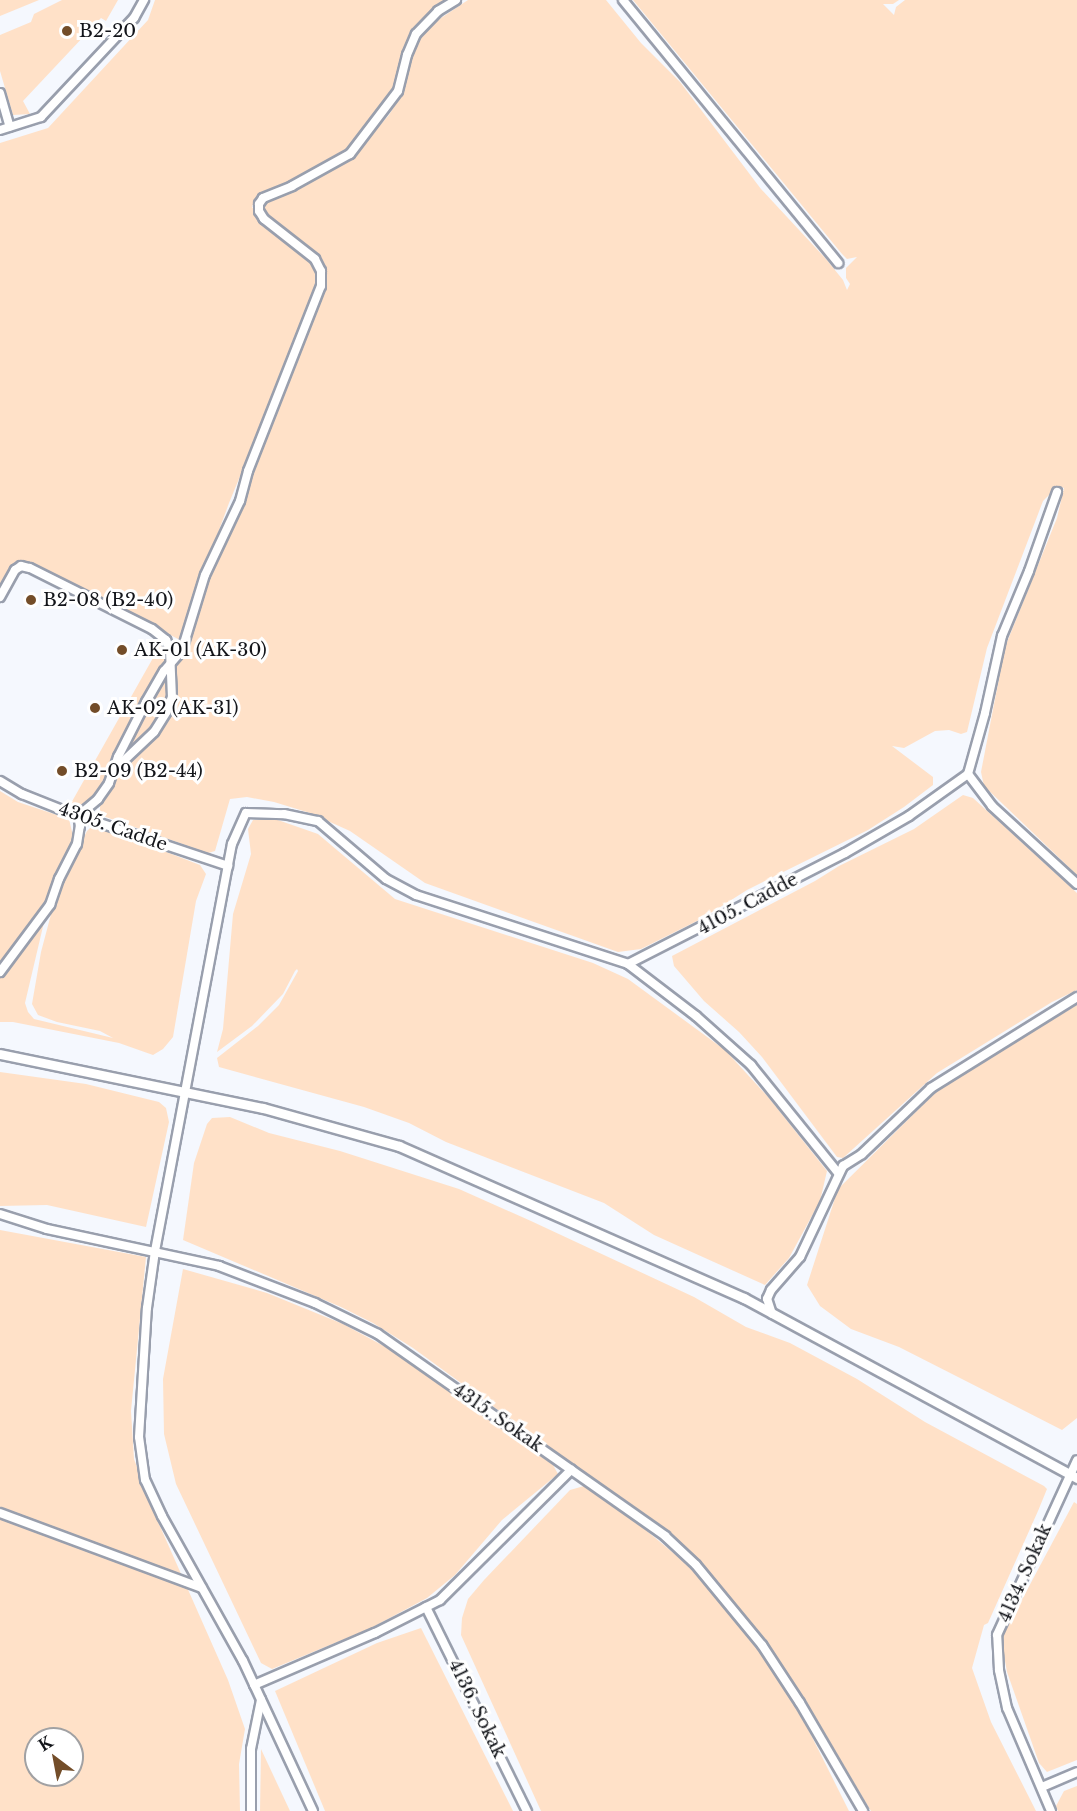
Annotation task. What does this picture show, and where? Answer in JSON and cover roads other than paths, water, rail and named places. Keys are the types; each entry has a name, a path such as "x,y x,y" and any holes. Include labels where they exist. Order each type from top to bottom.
{"street":[{"path":"0,130 41,117 134,18 144,0"},
{"path":"0,972 50,905 59,879 77,844 80,826 78,816 98,799 146,702 187,639 205,575 240,501 248,471 321,286 321,271 315,259 264,219 259,211 259,204 263,198 292,186 350,154 398,91 407,55 416,34 438,11 456,0"},
{"path":"623,0 838,263"},
{"path":"0,93 10,127"},
{"path":"1057,492 1029,571 1002,636 985,713 968,774 992,806 1077,884"},
{"path":"0,597 15,570 21,566 30,568 152,629 166,640 171,663 172,697 166,713 154,732 114,770"},
{"name":"4105. Cadde","path":"628,964 845,853 909,816 968,774"},
{"name":"4305. Cadde","path":"0,781 22,794 78,816 228,866"},
{"path":"313,1811 254,1685 162,1516 146,1480 141,1448 147,1308 155,1251 232,844 246,813 284,814 318,821 386,879 416,895 628,964 696,1016 751,1065 838,1173"},
{"path":"772,1314 767,1299 771,1290 806,1247 843,1166 862,1154 931,1088 1077,997"},
{"path":"0,1054 184,1094 263,1108 399,1146 744,1298 1074,1476"},
{"name":"4315. Sokak","path":"0,1214 47,1229 219,1266 315,1303 378,1334 665,1536 696,1566 762,1645 800,1703 863,1811"},
{"name":"4134. Sokak","path":"1051,1811 1007,1708 999,1670 997,1635 1074,1476 1077,1460"},
{"path":"254,1685 375,1633 440,1600 571,1470"},
{"path":"0,1513 202,1588"},
{"name":"4136. Sokak","path":"426,1607 527,1811"},
{"path":"251,1811 251,1749 261,1700"},
{"path":"1042,1787 1077,1772"}],"place":[{"name":"B2-20","path":"67,31"},
{"name":"B2-08 (B2-40)","path":"31,600"},
{"name":"AK-01 (AK-30)","path":"122,650"},
{"name":"AK-02 (AK-31)","path":"95,708"},
{"name":"B2-09 (B2-44)","path":"62,771"}]}
